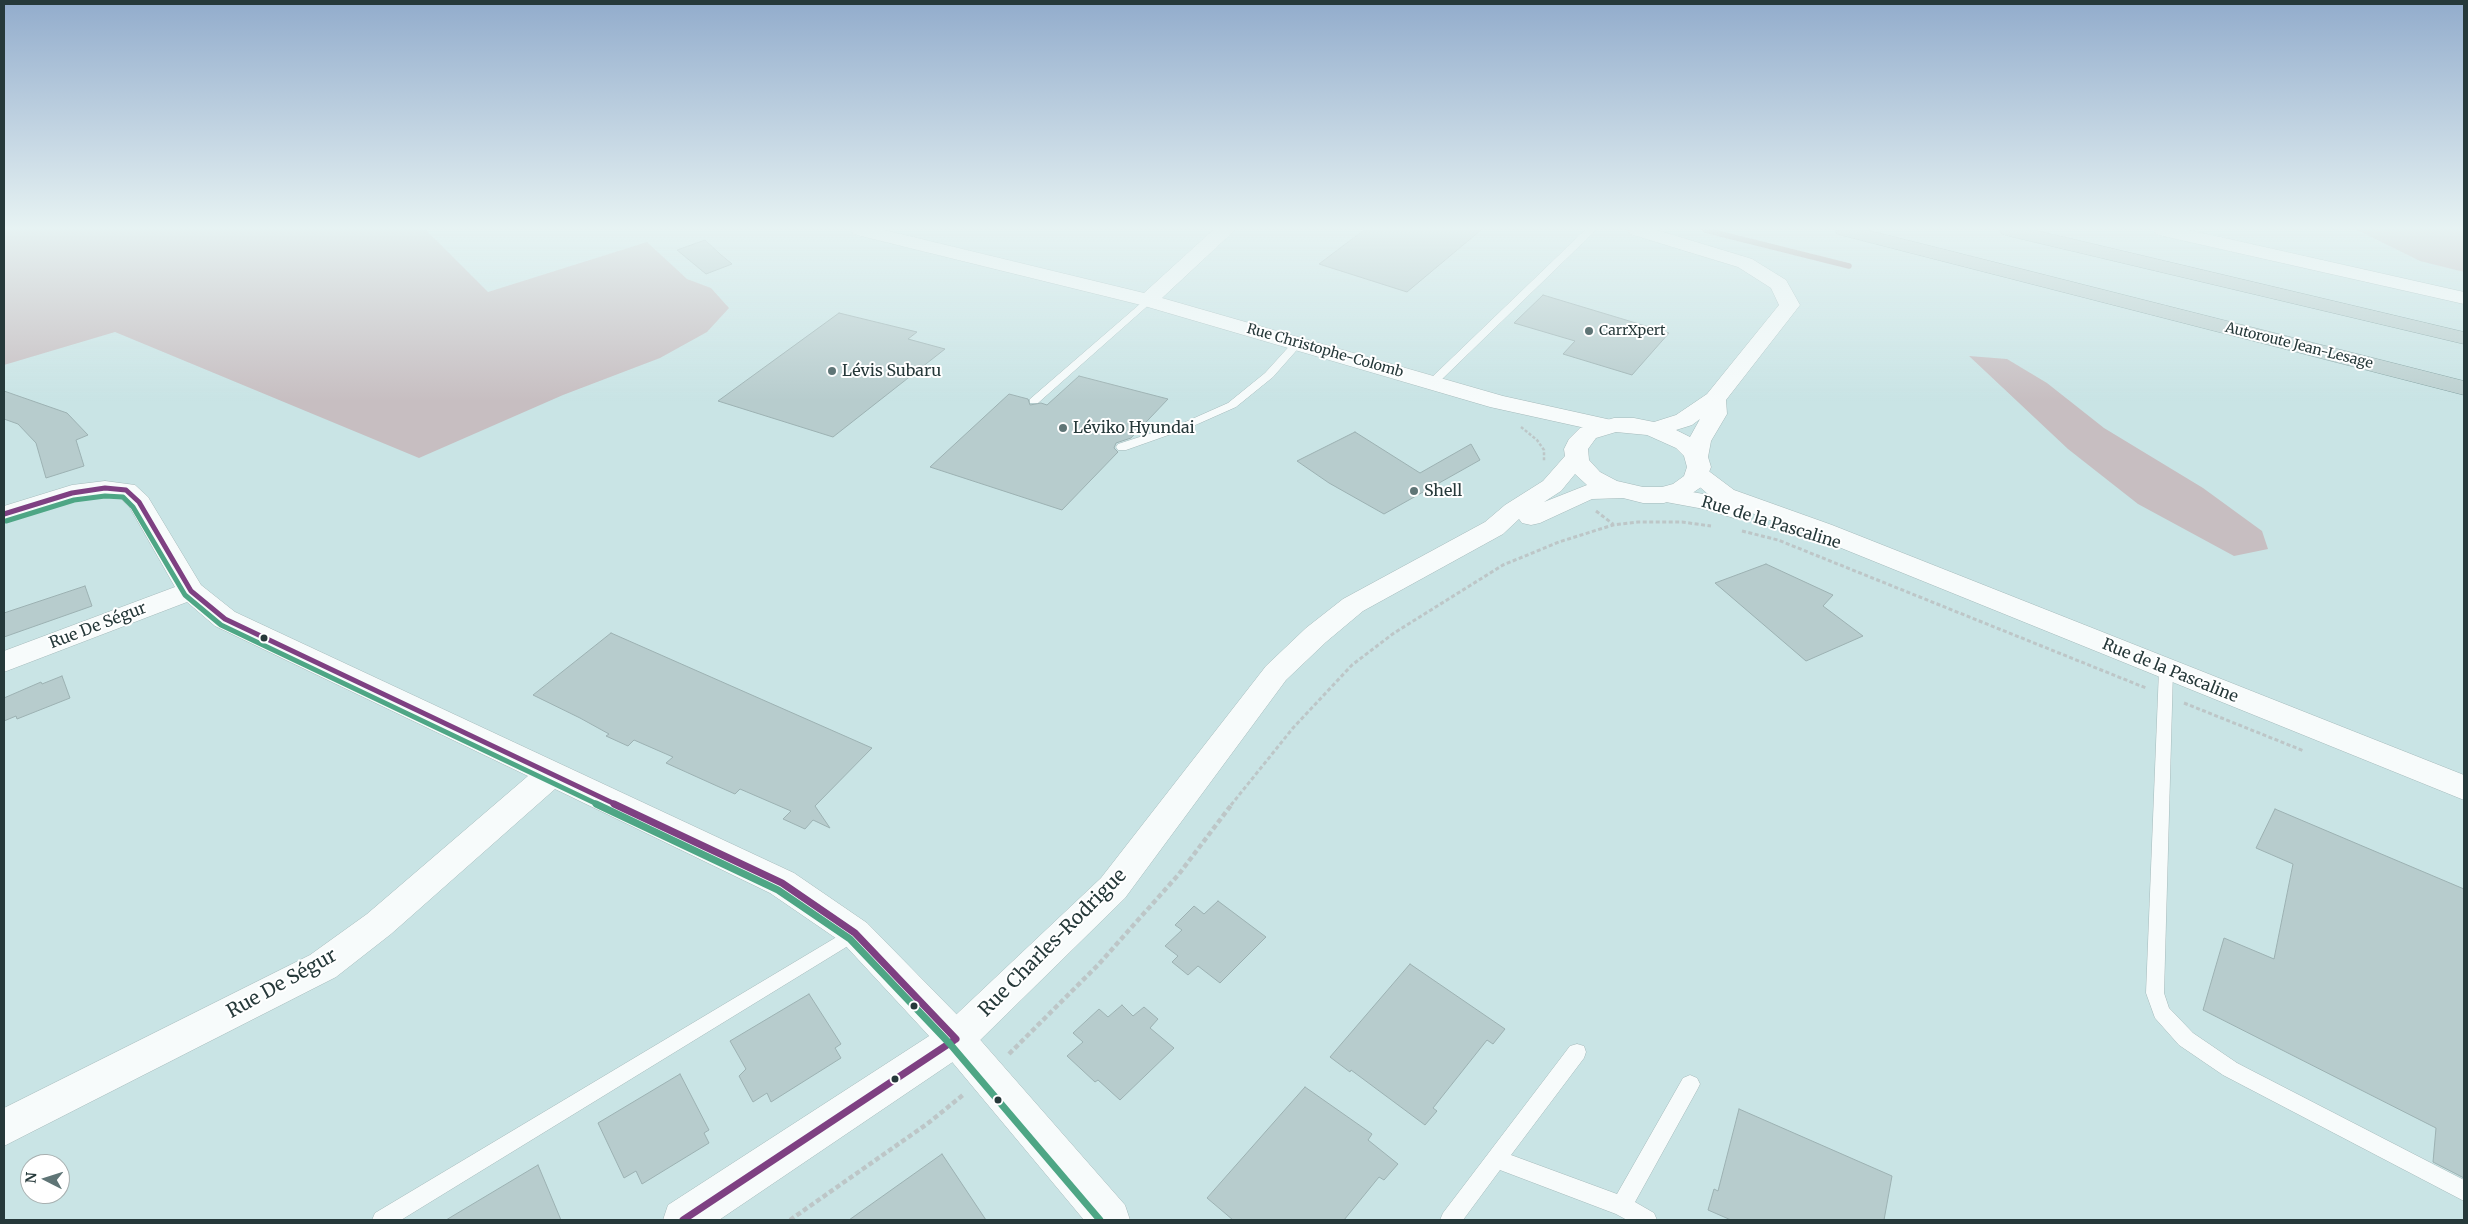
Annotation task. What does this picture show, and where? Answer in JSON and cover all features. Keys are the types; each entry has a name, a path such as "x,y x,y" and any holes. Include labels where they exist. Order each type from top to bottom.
{"highway":[{"name":"Autoroute Jean-Lesage","path":"2068,287 2464,388"},
{"path":"2250,287 2464,338"}],"street":[{"name":"Rue Christophe-Colomb","path":"1095,287 1148,300 1498,402 1549,422 1578,450"},
{"path":"1148,300 1162,287"},
{"path":"1656,430 1684,420 1715,399 1790,305 1781,287"},
{"path":"2416,287 2464,298"},
{"path":"1696,466 1684,443 1656,430 1634,425 1608,426 1588,433 1578,450 1577,461 1591,477 1622,491 1643,495 1664,494 1690,485 1696,466 1699,441 1715,414 1715,399"},
{"name":"Rue Christophe-Colomb","path":"1498,402 1608,426"},
{"name":"Rue Charles-Rodrigue","path":"683,1220 956,1039 1113,888 1276,673 1309,641 1353,605 1494,528 1514,510 1552,486 1578,450"},
{"name":"Rue de la Pascaline","path":"1696,466 1725,495 1823,531 1877,554 2166,683 2464,788"},
{"path":"4,514 72,493 105,488 126,490 139,502 191,591 225,620 782,883 855,933 956,1039 1110,1220"},
{"name":"Rue Charles-Rodrigue","path":"1494,528 1522,522 1588,492 1622,491"},
{"name":"Rue de la Pascaline","path":"1664,494 1707,502 1877,554"},
{"name":"Rue De Ségur","path":"4,662 191,591"},
{"name":"Rue De Ségur","path":"4,1128 323,966 379,924 552,774"}],"lane":[{"path":"1433,382 1532,287"},
{"path":"1034,401 1148,300"},
{"path":"1122,447 1187,425 1232,405 1269,375 1298,343"},
{"path":"2166,683 2155,993 2161,1012 2186,1039 2230,1069 2464,1191"},
{"path":"382,1220 855,933"},
{"path":"1450,1220 1577,1052"},
{"path":"1622,1206 1690,1084"},
{"path":"1497,1159 1622,1206 1647,1220"}],"path":[{"path":"790,1220 927,1124 987,1076 1098,965 1173,881 1253,775 1293,728 1352,666 1394,632 1502,565 1559,542 1613,525 1638,522 1682,522 1715,526"},
{"path":"1732,528 1778,540 2166,683 2311,754"}],"shaded area":[{"path":"4,287 483,287 488,292 504,287 709,287 729,308 707,332 660,358 563,395 419,458 115,332 4,365"},
{"path":"1969,356 2007,359 2047,383 2104,428 2203,488 2262,531 2268,549 2234,556 2138,504 2068,449"}],"building":[{"path":"1392,287 1413,287 1407,292"},
{"path":"1543,295 1669,333 1632,375 1563,354 1575,341 1514,323"},
{"path":"839,313 917,332 908,339 945,349 833,437 718,401"},
{"path":"1079,376 1168,399 1131,438 1116,443 1114,448 1118,452 1062,510 930,467 1009,394 1028,399 1030,405 1041,403 1047,405"},
{"path":"4,391 67,413 88,435 76,440 84,466 46,478 36,443 18,424 4,419"},
{"path":"1355,432 1420,473 1471,444 1480,460 1384,514 1329,483 1297,461"},
{"path":"1766,564 1833,595 1823,606 1863,636 1806,661 1715,583"},
{"path":"85,586 92,606 4,637 4,613"},
{"path":"611,633 872,748 815,806 830,828 813,820 805,829 783,819 791,811 740,789 735,794 666,763 673,757 634,740 628,746 606,736 609,734 580,718 533,695"},
{"path":"62,676 70,698 17,719 16,716 4,721 4,698 41,682 42,684"},
{"path":"2275,809 2464,889 2464,1178 2433,1162 2436,1128 2203,1010 2224,938 2274,959 2293,864 2256,848"},
{"path":"1218,901 1266,937 1220,983 1198,966 1188,975 1172,962 1178,956 1165,946 1182,930 1175,925 1194,906 1204,914"},
{"path":"1410,964 1505,1029 1493,1044 1487,1040 1433,1108 1437,1111 1425,1125 1351,1070 1350,1072 1330,1057"},
{"path":"809,994 841,1044 835,1048 841,1058 771,1102 767,1093 753,1102 739,1076 746,1069 730,1041"},
{"path":"1122,1005 1133,1016 1144,1007 1158,1019 1150,1028 1174,1048 1120,1100 1098,1080 1095,1082 1067,1056 1083,1042 1073,1033 1099,1009 1108,1017"},
{"path":"680,1074 709,1130 704,1133 709,1143 642,1184 636,1171 624,1178 598,1123"},
{"path":"1305,1087 1372,1134 1368,1140 1398,1164 1384,1180 1379,1177 1344,1220 1233,1220 1207,1198"},
{"path":"1739,1109 1892,1176 1884,1220 1731,1220 1708,1210 1714,1189 1718,1191"},
{"path":"942,1154 986,1220 849,1220"},
{"path":"538,1165 561,1220 446,1220"}],"transit line":[{"path":"4,514 72,493 105,488 126,490 139,502 191,591 225,619 782,883 855,933 956,1039"},
{"path":"6,521 74,500 105,496 123,497 133,507 185,595 221,625 778,890 850,939 950,1044 1100,1220"},
{"path":"683,1220 956,1039"}],"place":[{"name":"CarrXpert","path":"1589,331"},
{"name":"Lévis Subaru","path":"832,371"},
{"name":"Léviko Hyundai","path":"1063,428"},
{"name":"Shell","path":"1414,491"}]}
